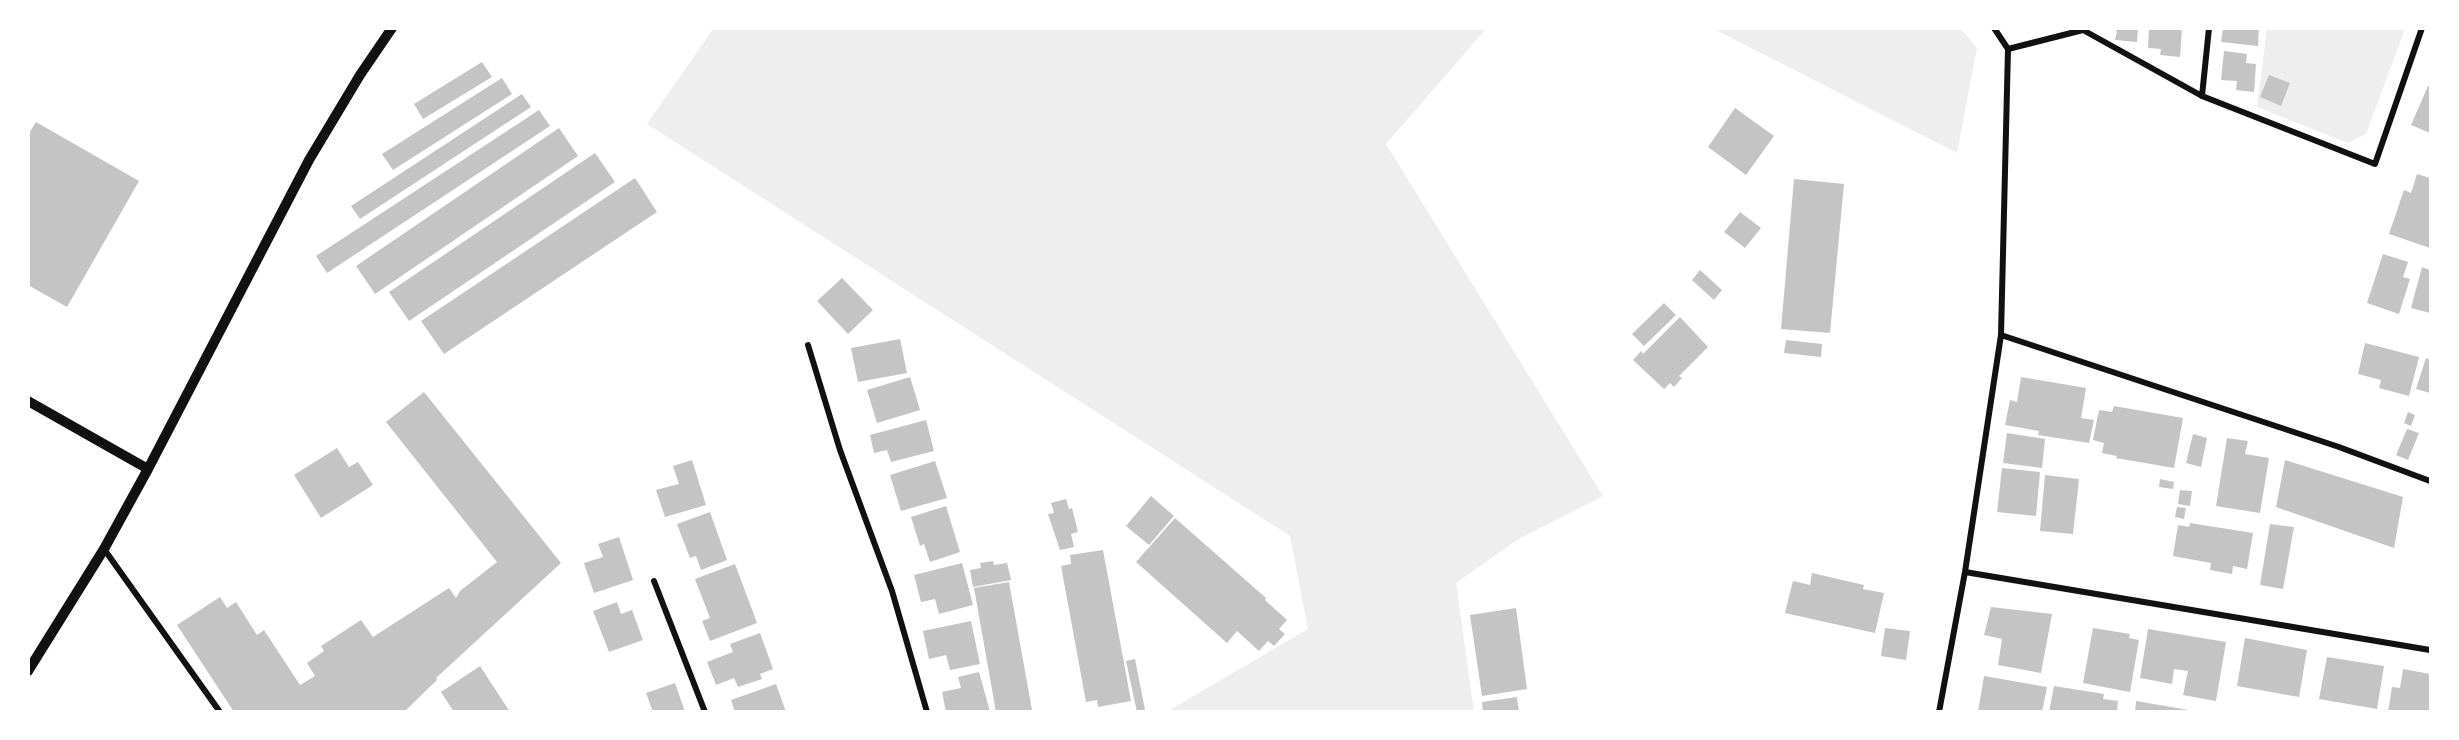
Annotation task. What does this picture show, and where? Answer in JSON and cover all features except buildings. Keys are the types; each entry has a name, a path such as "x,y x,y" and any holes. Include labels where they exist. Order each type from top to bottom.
{"street":[{"path":"28,671 104,549 148,469 309,160 360,75 392,28"},
{"path":"1939,711 1965,572 2001,335 2008,49 1994,28"},
{"path":"2202,96 2209,28"},
{"path":"2008,49 2083,29 2202,96 2375,164 2422,28"},
{"path":"2001,335 2339,447 2430,482"},
{"path":"808,345 840,450 892,591 927,711"},
{"path":"28,400 148,469"},
{"path":"104,549 220,711"},
{"path":"1965,572 2430,650"},
{"path":"654,581 705,711"}],"shaded area":[{"path":"713,29 1486,29 1386,144 1603,496 1517,540 1456,583 1474,711 1168,711 1308,629 1290,536 647,124"},
{"path":"1714,29 1961,29 1977,48 1957,153"},
{"path":"2267,29 2405,29 2366,134 2348,143 2257,107"}]}
